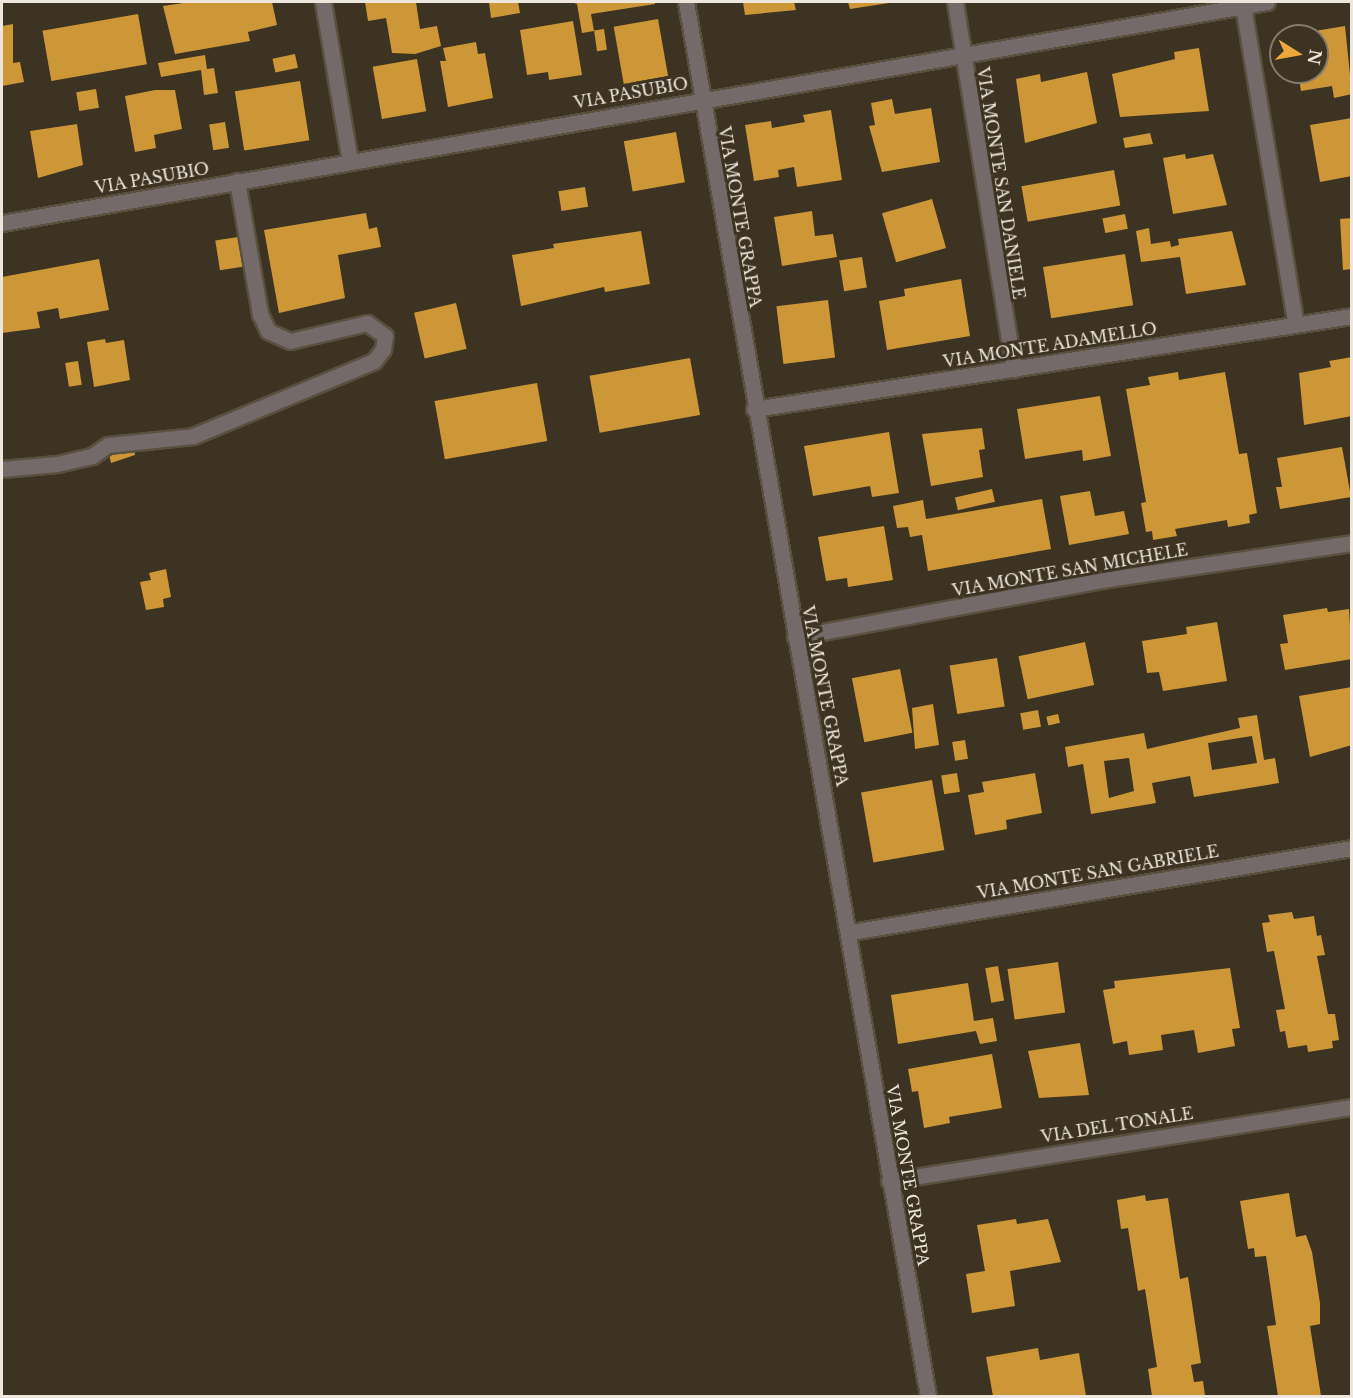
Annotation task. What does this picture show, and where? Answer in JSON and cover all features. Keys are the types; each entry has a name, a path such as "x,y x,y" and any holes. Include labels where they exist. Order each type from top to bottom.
{"street":[{"path":"323,2 350,162"},
{"name":"VIA MONTE GRAPPA","path":"686,2 754,409 850,932 889,1181 928,1396"},
{"name":"VIA MONTE SAN DANIELE","path":"955,2 1014,369"},
{"name":"VIA PASUBIO","path":"2,223 1267,2"},
{"path":"1244,6 1296,325"},
{"path":"2,469 83,458 108,445 193,436 374,361 383,349 385,336 367,323 290,341 268,331 260,314 237,181"},
{"name":"VIA MONTE ADAMELLO","path":"754,409 1352,316"},
{"name":"VIA MONTE SAN MICHELE","path":"795,638 1108,579 1352,543"},
{"name":"VIA MONTE SAN GABRIELE","path":"850,932 1352,848"},
{"name":"VIA DEL TONALE","path":"889,1181 1352,1107"}],"building":[{"path":"190,2 272,2 277,25 248,32 250,41 175,54 163,6"},
{"path":"365,2 416,2 420,29 437,26 441,46 415,54 392,53 386,18 368,21"},
{"path":"489,2 518,2 520,13 491,18"},
{"path":"571,2 655,2 655,4 591,14 594,31 582,33 577,4"},
{"path":"743,2 794,2 796,10 745,15"},
{"path":"848,2 888,2 889,3 850,9"},
{"path":"138,14 147,64 51,81 42,31"},
{"path":"658,19 668,76 624,84 614,27"},
{"path":"573,21 582,75 549,80 548,72 527,75 520,30"},
{"path":"13,24 13,63 20,62 24,82 2,86 2,26"},
{"path":"1345,26 1352,94 1334,98 1332,86 1301,91 1300,84 1329,84 1329,29"},
{"path":"604,29 607,50 597,51 594,30"},
{"path":"476,42 478,54 485,53 493,98 448,107 440,61 446,61 443,48"},
{"path":"1199,48 1209,111 1120,117 1112,74 1175,59 1174,52"},
{"path":"295,54 298,68 275,72 273,59"},
{"path":"205,55 207,69 214,68 218,93 204,95 201,70 161,77 158,63"},
{"path":"417,59 426,111 382,119 373,67"},
{"path":"1087,72 1097,123 1025,143 1016,79 1040,74 1041,82"},
{"path":"300,81 309,140 244,151 235,91"},
{"path":"96,89 99,108 79,111 76,92"},
{"path":"155,90 175,90 182,129 154,135 156,148 135,152 125,96"},
{"path":"892,99 895,114 931,108 940,162 882,172 869,126 875,125 871,103"},
{"path":"831,110 842,180 797,187 794,167 778,170 779,177 754,181 745,125 771,121 772,128 805,122 803,115"},
{"path":"1352,118 1352,176 1320,182 1310,125"},
{"path":"225,122 229,148 213,150 209,125"},
{"path":"77,124 83,165 38,178 30,131"},
{"path":"676,132 685,182 633,191 624,141"},
{"path":"1150,133 1153,144 1125,148 1123,138"},
{"path":"1185,154 1186,159 1213,154 1227,205 1173,214 1163,158"},
{"path":"1114,170 1120,205 1028,222 1021,186"},
{"path":"585,187 588,207 561,211 558,191"},
{"path":"932,199 946,248 896,262 882,213"},
{"path":"812,211 815,236 833,234 837,257 782,266 774,217"},
{"path":"366,213 369,229 377,227 381,247 338,255 345,298 279,313 264,230"},
{"path":"1125,214 1128,229 1105,233 1102,218"},
{"path":"1352,218 1352,269 1343,270 1340,219"},
{"path":"1149,228 1151,244 1170,241 1171,247 1179,245 1178,239 1232,231 1246,285 1186,294 1180,257 1141,262 1136,231"},
{"path":"641,231 650,284 605,292 604,287 521,306 512,255 554,248 553,244"},
{"path":"238,237 243,267 220,270 215,241"},
{"path":"1125,254 1133,305 1051,318 1043,267"},
{"path":"862,257 867,288 844,291 839,261"},
{"path":"99,259 109,310 60,319 58,308 37,312 40,328 2,333 2,277"},
{"path":"961,279 970,336 887,350 879,301 905,296 904,289"},
{"path":"828,300 835,358 783,364 776,306"},
{"path":"456,303 467,349 425,358 414,313"},
{"path":"105,339 106,343 124,340 130,380 94,387 87,342"},
{"path":"1352,357 1352,416 1304,425 1299,373 1331,367 1329,361"},
{"path":"690,358 700,415 600,433 590,376"},
{"path":"78,361 82,385 69,387 65,363"},
{"path":"1178,372 1179,380 1225,372 1239,454 1247,453 1257,513 1249,515 1250,523 1228,527 1227,520 1175,529 1177,536 1153,540 1152,531 1146,532 1141,503 1146,502 1126,389 1150,385 1148,377"},
{"path":"537,383 547,441 445,459 435,401"},
{"path":"1100,396 1111,456 1083,461 1082,450 1025,459 1017,409"},
{"path":"982,428 985,449 979,450 983,477 931,486 922,434"},
{"path":"889,432 899,493 872,497 870,486 813,496 804,446"},
{"path":"134,445 135,455 111,463 108,450"},
{"path":"1342,447 1351,497 1280,509 1276,487 1282,487 1277,458"},
{"path":"992,489 995,502 958,510 955,498"},
{"path":"1090,491 1095,516 1124,511 1129,534 1069,545 1060,496"},
{"path":"1042,499 1051,549 928,571 922,535 910,537 908,527 897,528 893,506 923,500 926,519"},
{"path":"884,526 893,580 848,587 847,578 826,581 818,537"},
{"path":"166,569 171,597 163,599 164,607 146,610 140,582 151,580 149,573"},
{"path":"1327,608 1328,612 1349,609 1352,659 1285,670 1280,644 1288,643 1283,615"},
{"path":"1217,622 1227,681 1163,691 1159,672 1147,673 1142,641 1187,634 1186,627"},
{"path":"1085,642 1094,685 1028,699 1018,656"},
{"path":"997,658 1005,706 957,714 950,666"},
{"path":"900,669 912,733 864,742 852,678"},
{"path":"1352,687 1352,745 1310,757 1299,696"},
{"path":"933,704 939,745 915,749 912,708"},
{"path":"1038,710 1041,727 1023,730 1020,713"},
{"path":"1058,714 1060,723 1048,725 1046,717"},
{"path":"1257,715 1264,760 1275,758 1279,783 1194,797 1190,776 1152,783 1156,803 1091,814 1083,764 1068,767 1065,747 1144,733 1147,749 1240,728 1238,718","holes":["1252,736 1257,763 1212,770 1208,743","1129,758 1134,791 1109,798 1104,761"]},
{"path":"965,740 968,759 955,761 952,742"},
{"path":"957,773 960,792 944,794 941,776"},
{"path":"1035,773 1042,813 1006,820 1007,829 975,835 968,795 984,792 982,782"},
{"path":"932,780 944,850 873,862 861,793"},
{"path":"1292,912 1294,919 1314,916 1317,936 1321,935 1325,955 1317,956 1328,1014 1335,1014 1339,1040 1332,1041 1333,1048 1308,1052 1307,1045 1288,1048 1285,1031 1280,1032 1276,1010 1285,1009 1274,951 1267,952 1262,923 1270,922 1268,915"},
{"path":"1058,962 1065,1013 1015,1020 1007,969"},
{"path":"998,966 1004,1000 991,1003 985,968"},
{"path":"1230,968 1240,1028 1232,1029 1235,1046 1198,1053 1194,1030 1161,1035 1163,1050 1129,1055 1127,1041 1113,1044 1103,990 1115,988 1114,981"},
{"path":"968,983 974,1021 993,1018 997,1041 980,1044 976,1031 898,1044 891,995"},
{"path":"1080,1043 1089,1095 1039,1098 1028,1051"},
{"path":"992,1054 1002,1108 949,1117 950,1123 924,1128 918,1091 912,1092 908,1069"},
{"path":"1289,1193 1296,1237 1306,1235 1312,1252 1320,1303 1320,1324 1310,1326 1321,1396 1278,1396 1267,1326 1276,1325 1266,1256 1255,1257 1254,1248 1248,1249 1240,1201"},
{"path":"1145,1195 1146,1201 1168,1198 1180,1279 1188,1277 1201,1363 1191,1365 1194,1382 1203,1381 1205,1396 1152,1396 1148,1369 1157,1367 1145,1289 1138,1291 1128,1228 1121,1229 1117,1200"},
{"path":"1016,1219 1017,1224 1048,1219 1061,1262 1010,1271 1015,1306 972,1313 966,1274 985,1271 977,1225"},
{"path":"1038,1348 1040,1360 1079,1353 1086,1396 993,1396 986,1357"}]}
